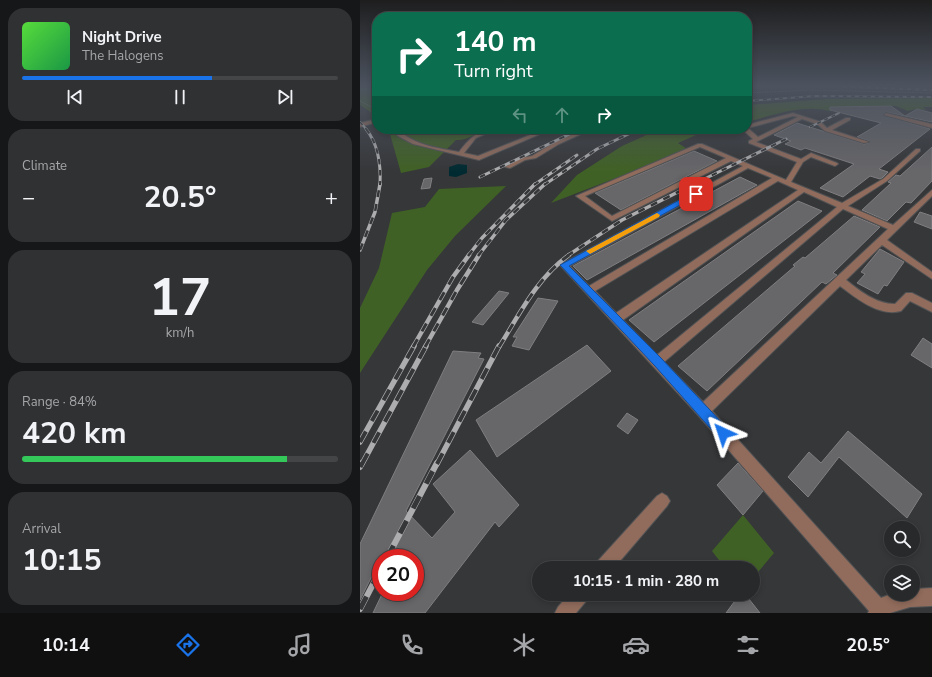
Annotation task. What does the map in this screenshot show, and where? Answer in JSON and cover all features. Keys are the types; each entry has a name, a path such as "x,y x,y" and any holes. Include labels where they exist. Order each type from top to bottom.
{"street":[{"path":"752,126 791,115"},
{"path":"794,115 819,123 827,130 866,142"},
{"path":"888,115 932,126"},
{"path":"801,161 751,142 802,118"},
{"path":"827,130 848,119"},
{"path":"360,125 372,121"},
{"path":"399,134 410,141 479,158 537,134"},
{"path":"460,154 474,137 481,134"},
{"path":"508,167 523,159 534,157 557,143 578,134"},
{"path":"752,134 757,139"},
{"path":"730,159 612,219 580,196 700,145 730,159 749,165 787,184 893,228"},
{"path":"658,362 842,206 885,180 918,150"},
{"path":"787,184 801,161 811,155 834,164"},
{"path":"749,165 564,265 703,411 878,611 892,603 916,596 932,597"},
{"path":"588,291 776,179"},
{"path":"616,319 802,190"},
{"path":"703,411 932,192"},
{"path":"882,241 932,276"},
{"path":"840,281 862,296 886,309 897,308 909,296 932,308"},
{"path":"610,561 662,501"},
{"path":"564,613 575,601"}],"green space":[{"path":"752,115 776,115 752,121"},
{"path":"390,134 476,134 466,139 456,140 429,167 401,173"},
{"path":"649,134 700,134 678,143 689,150 551,203 577,175 622,146"},
{"path":"506,186 455,236 427,270 360,373 360,308 379,268 392,213 425,207 439,189"},
{"path":"743,515 774,553 760,570 760,561 720,561 712,551"}],"water":[{"path":"458,164 467,165 467,173 456,177 449,176 449,167"}],"building":[{"path":"848,115 883,115 930,129 879,169 888,172 882,178 880,179 870,176 843,197 820,188 854,164 805,148 801,150 785,144 791,141 774,135 797,123 864,144 869,143 869,141 857,137 881,123"},
{"path":"898,115 905,116 907,115 932,115 932,122"},
{"path":"932,147 932,181 911,203 906,202 887,221 862,210 891,183 888,182 896,175 900,176"},
{"path":"694,151 717,161 621,210 595,193"},
{"path":"740,177 757,185 587,280 573,266"},
{"path":"432,178 430,188 421,189 424,179"},
{"path":"798,201 822,211 654,342 629,320"},
{"path":"920,212 932,216 932,229 914,222"},
{"path":"854,216 880,227 833,273 837,275 826,284 822,282 707,391 678,366 795,266 793,265 803,257 805,258"},
{"path":"880,249 904,262 887,286 884,285 878,294 857,283 865,274 861,272"},
{"path":"499,291 509,293 483,325 472,322"},
{"path":"538,298 558,301 529,350 512,346 517,337 513,337"},
{"path":"923,338 932,344 932,368 911,355"},
{"path":"587,345 611,371 497,457 476,420"},
{"path":"453,351 481,353 478,358 484,359 406,511 432,538 455,512 433,484 470,450 519,505 499,527 495,522 425,613 373,613 379,601 424,601 424,549 372,549 372,576 360,600 360,544"},
{"path":"627,413 638,420 628,434 617,426"},
{"path":"848,431 922,494 907,518 839,457 808,497 788,477 809,452 821,463"},
{"path":"738,463 763,491 743,515 717,485"},
{"path":"735,601 751,601 760,613 726,613"}],"railway":[{"path":"810,127 836,115"},
{"path":"360,122 367,130"},
{"path":"366,129 374,142 378,156 380,184"},
{"path":"480,177 570,134"},
{"path":"544,185 597,149 628,134"},
{"path":"692,185 786,139"},
{"path":"534,185 577,155"},
{"path":"360,250 375,212 380,184"},
{"path":"478,256 506,220 545,184"},
{"path":"468,256 482,238 534,185"},
{"path":"567,256 622,220 692,185"},
{"path":"413,347 453,277 469,255"},
{"path":"425,347 457,290 479,255"},
{"path":"499,347 538,286 547,275 569,255"},
{"path":"360,442 414,346"},
{"path":"362,464 426,346"},
{"path":"437,464 499,346"},
{"path":"360,467 362,463"},
{"path":"392,549 437,463"},
{"path":"360,609 372,586"}],"slow traffic":[{"path":"590,251 657,215"}],"route":[{"path":"696,194 564,265 658,362 723,433"}]}
